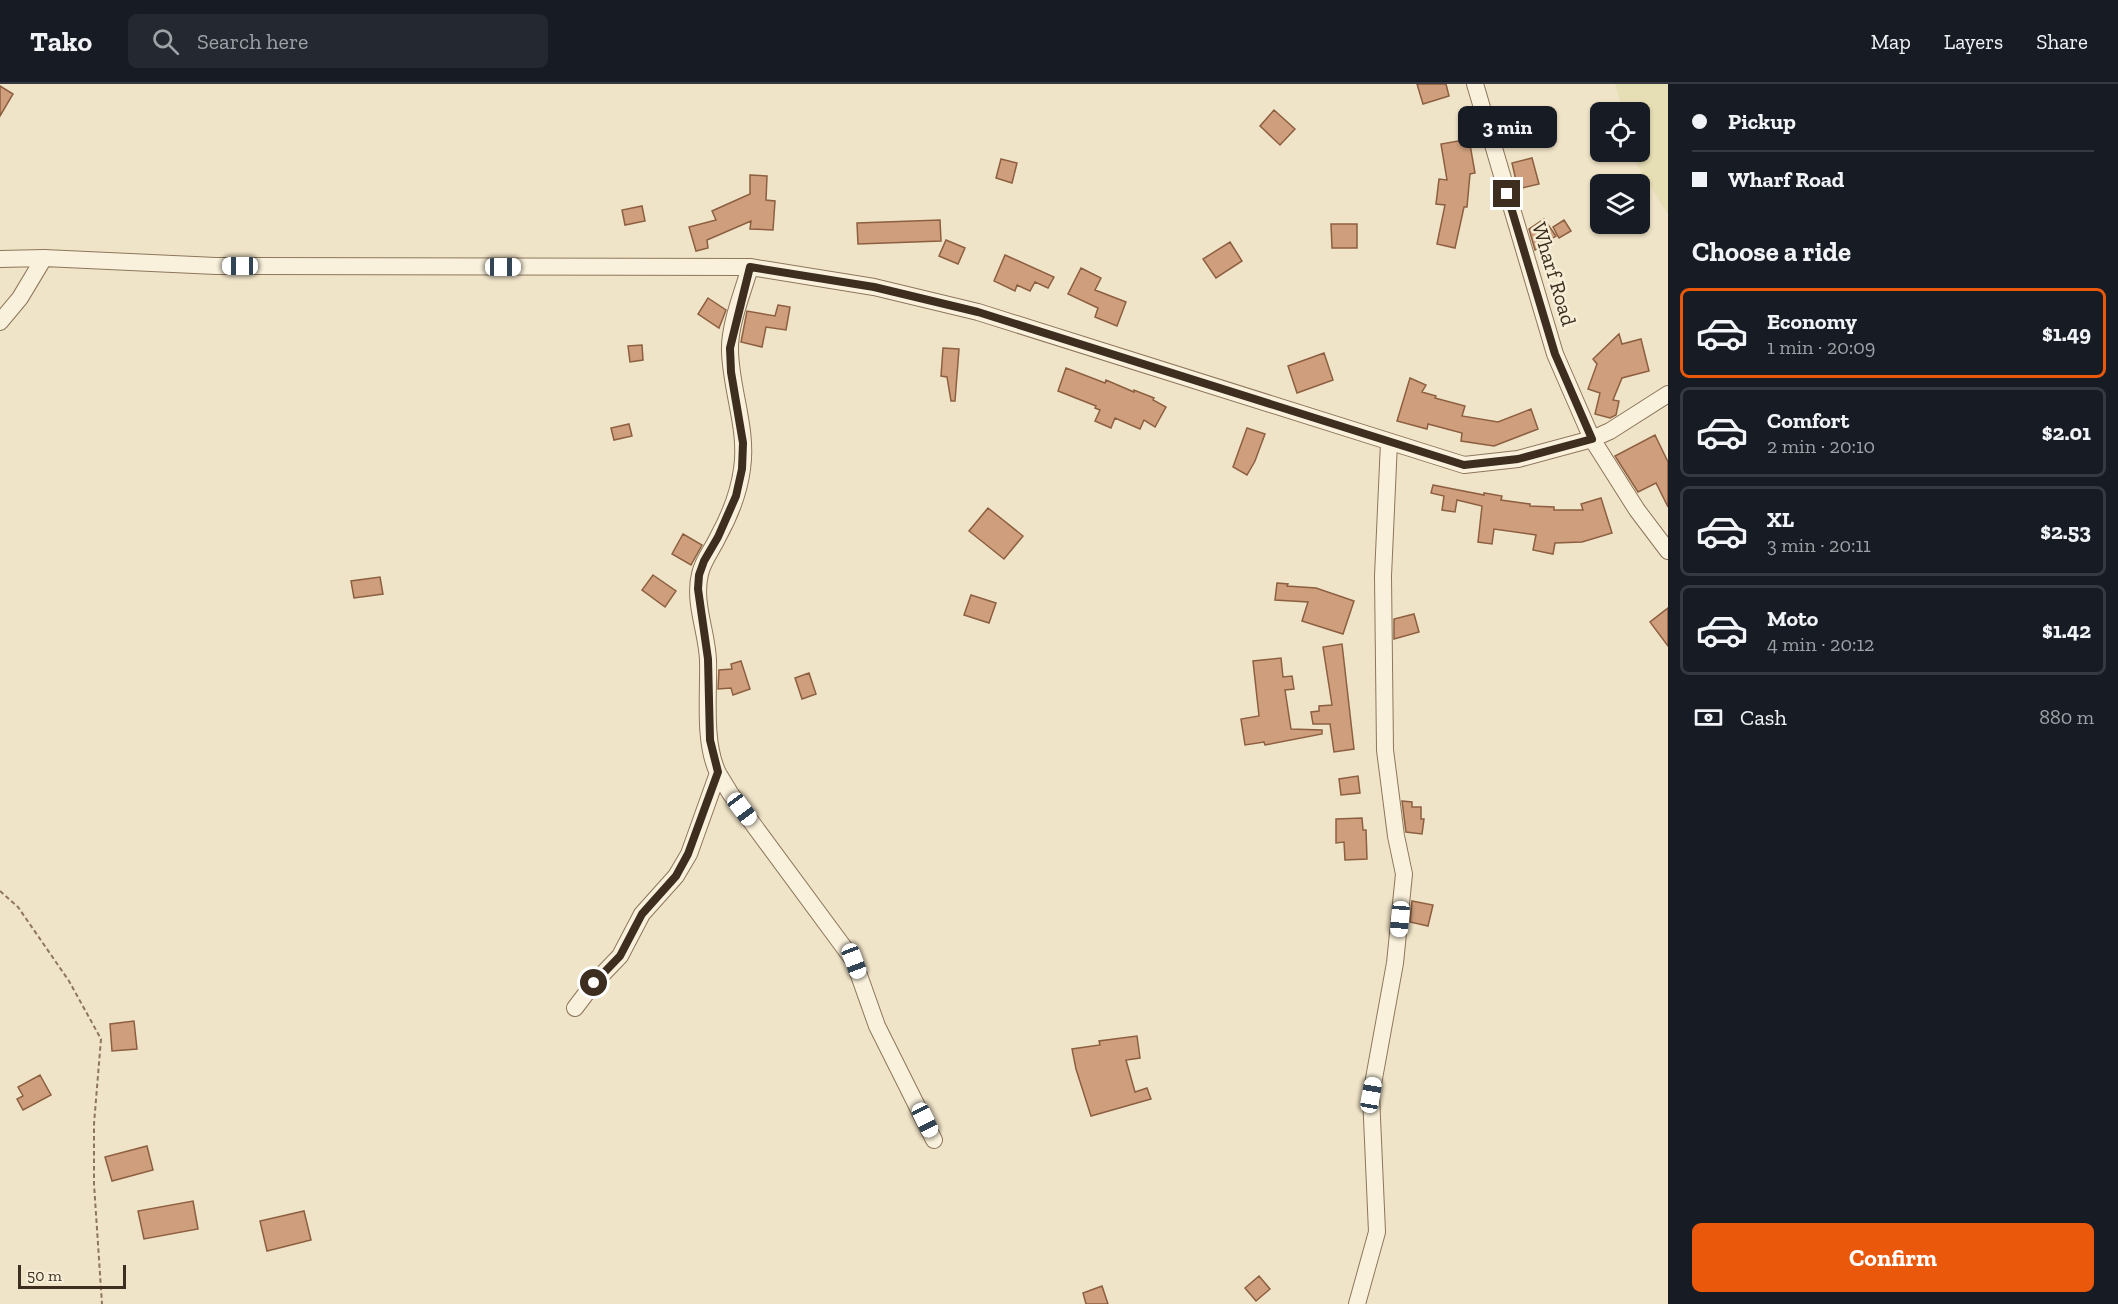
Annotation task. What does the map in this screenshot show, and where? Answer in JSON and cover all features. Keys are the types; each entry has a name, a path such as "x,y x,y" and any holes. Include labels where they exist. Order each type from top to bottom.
{"street":[{"name":"Wharf Road","path":"1475,84 1555,354 1592,439 1637,510 1668,551"},
{"path":"0,259 44,258 228,266 750,267 874,287 978,312 1464,465 1518,459 1592,439 1610,431 1668,394"},
{"path":"0,322 20,298 44,258"},
{"path":"750,267 730,348 731,372 743,443 742,469 736,496 699,575 698,589 708,659 710,740 718,772 730,793 854,961 877,1026 934,1140"},
{"path":"1357,1304 1377,1232 1371,1095 1395,963 1404,874 1396,836 1385,750 1383,576 1389,442"},
{"path":"575,1008 594,983 620,956 642,914 676,876 688,854 718,772"}],"path":[{"path":"0,891 18,907 69,981 101,1039 94,1124 94,1184 102,1304"}],"shaded area":[{"path":"1615,84 1668,84 1668,214 1650,186 1650,174 1642,174 1636,162 1650,162 1650,102 1620,102"}],"building":[{"path":"1417,84 1446,84 1449,96 1423,104"},
{"path":"0,86 13,94 0,116"},
{"path":"1274,110 1295,129 1280,145 1260,126"},
{"path":"1469,139 1475,173 1470,174 1467,207 1464,207 1455,248 1437,244 1445,205 1436,204 1439,179 1447,180 1441,144"},
{"path":"1532,158 1539,184 1518,189 1512,163"},
{"path":"1001,159 1017,163 1012,183 996,178"},
{"path":"750,175 767,176 766,200 775,201 773,230 750,229 751,221 707,240 708,248 696,251 689,227 716,220 712,211 750,194"},
{"path":"642,206 645,221 625,225 622,210"},
{"path":"1544,219 1556,236 1535,250 1529,229"},
{"path":"940,220 941,241 858,244 857,223"},
{"path":"1564,220 1571,231 1559,238 1553,227"},
{"path":"1331,224 1357,224 1357,248 1332,248"},
{"path":"946,240 965,248 958,264 939,256"},
{"path":"1230,242 1242,261 1216,278 1203,259"},
{"path":"1005,255 1054,277 1048,288 1035,282 1030,291 1017,285 1015,291 994,281"},
{"path":"1081,268 1101,278 1095,290 1126,302 1117,326 1095,317 1098,308 1068,294"},
{"path":"708,298 726,310 719,328 698,314"},
{"path":"778,305 790,307 786,330 766,327 762,347 741,342 747,311 775,316"},
{"path":"1619,334 1622,344 1641,339 1649,371 1622,378 1613,400 1619,401 1616,415 1610,418 1595,414 1600,393 1588,389 1597,364 1593,359"},
{"path":"642,345 643,360 630,362 628,346"},
{"path":"943,348 959,349 955,401 951,401 947,377 941,376"},
{"path":"1324,353 1333,380 1297,393 1288,366"},
{"path":"1066,368 1105,383 1106,380 1134,392 1134,390 1154,398 1153,400 1166,407 1155,427 1144,420 1140,429 1115,418 1111,428 1095,421 1100,410 1095,408 1096,406 1058,391"},
{"path":"1410,378 1426,385 1422,392 1465,406 1462,416 1498,422 1531,409 1538,429 1494,446 1461,441 1462,433 1428,424 1427,429 1397,421"},
{"path":"629,424 632,436 614,440 611,428"},
{"path":"1247,428 1265,434 1247,475 1233,467"},
{"path":"1655,435 1668,462 1668,507 1656,483 1638,492 1615,456"},
{"path":"1433,485 1484,495 1484,493 1502,496 1501,500 1530,504 1530,506 1554,507 1554,510 1583,510 1581,504 1601,498 1612,533 1582,542 1555,543 1553,554 1533,550 1536,535 1494,529 1492,544 1478,542 1482,506 1457,500 1455,512 1442,510 1444,496 1431,493"},
{"path":"988,508 1023,536 1004,559 969,531"},
{"path":"683,534 702,545 691,565 672,554"},
{"path":"653,575 676,591 665,607 642,590"},
{"path":"380,577 383,594 354,598 351,581"},
{"path":"1277,583 1316,588 1354,601 1343,634 1302,621 1308,602 1275,600"},
{"path":"971,595 996,603 989,623 964,615"},
{"path":"1668,608 1668,646 1650,622"},
{"path":"1414,614 1419,632 1394,639 1394,619"},
{"path":"1342,644 1354,749 1334,752 1330,724 1313,724 1311,712 1319,711 1319,706 1332,705 1323,647"},
{"path":"1281,658 1283,677 1292,676 1294,689 1285,690 1291,729 1322,730 1322,734 1265,745 1264,742 1245,745 1241,719 1259,716 1253,661"},
{"path":"741,661 750,689 733,695 731,688 718,689 719,670 732,669 731,664"},
{"path":"809,673 816,694 802,699 795,678"},
{"path":"1358,776 1360,793 1341,795 1339,779"},
{"path":"1402,801 1412,802 1412,807 1421,807 1421,819 1424,819 1422,834 1406,832"},
{"path":"1362,818 1363,830 1366,830 1367,859 1345,860 1344,842 1336,843 1336,819"},
{"path":"1412,901 1433,905 1428,926 1410,922"},
{"path":"134,1021 137,1049 112,1051 110,1024"},
{"path":"1137,1036 1140,1058 1126,1060 1135,1092 1147,1088 1151,1099 1091,1116 1072,1049 1100,1045 1099,1041"},
{"path":"40,1075 51,1095 23,1110 17,1099 23,1096 18,1087"},
{"path":"147,1146 153,1170 112,1181 105,1157"},
{"path":"193,1201 198,1229 144,1239 138,1211"},
{"path":"304,1211 311,1240 267,1251 260,1221"},
{"path":"1259,1276 1270,1289 1256,1301 1245,1288"},
{"path":"1102,1286 1108,1304 1086,1304 1083,1293"}],"route":[{"path":"594,983 620,956 642,914 676,876 688,854 718,772 710,740 708,659 698,589 699,575 704,561 718,537 736,496 742,469 741,420 731,372 730,348 735,320 750,267 874,287 978,312 1464,465 1518,459 1592,439 1555,354 1507,194"}]}
